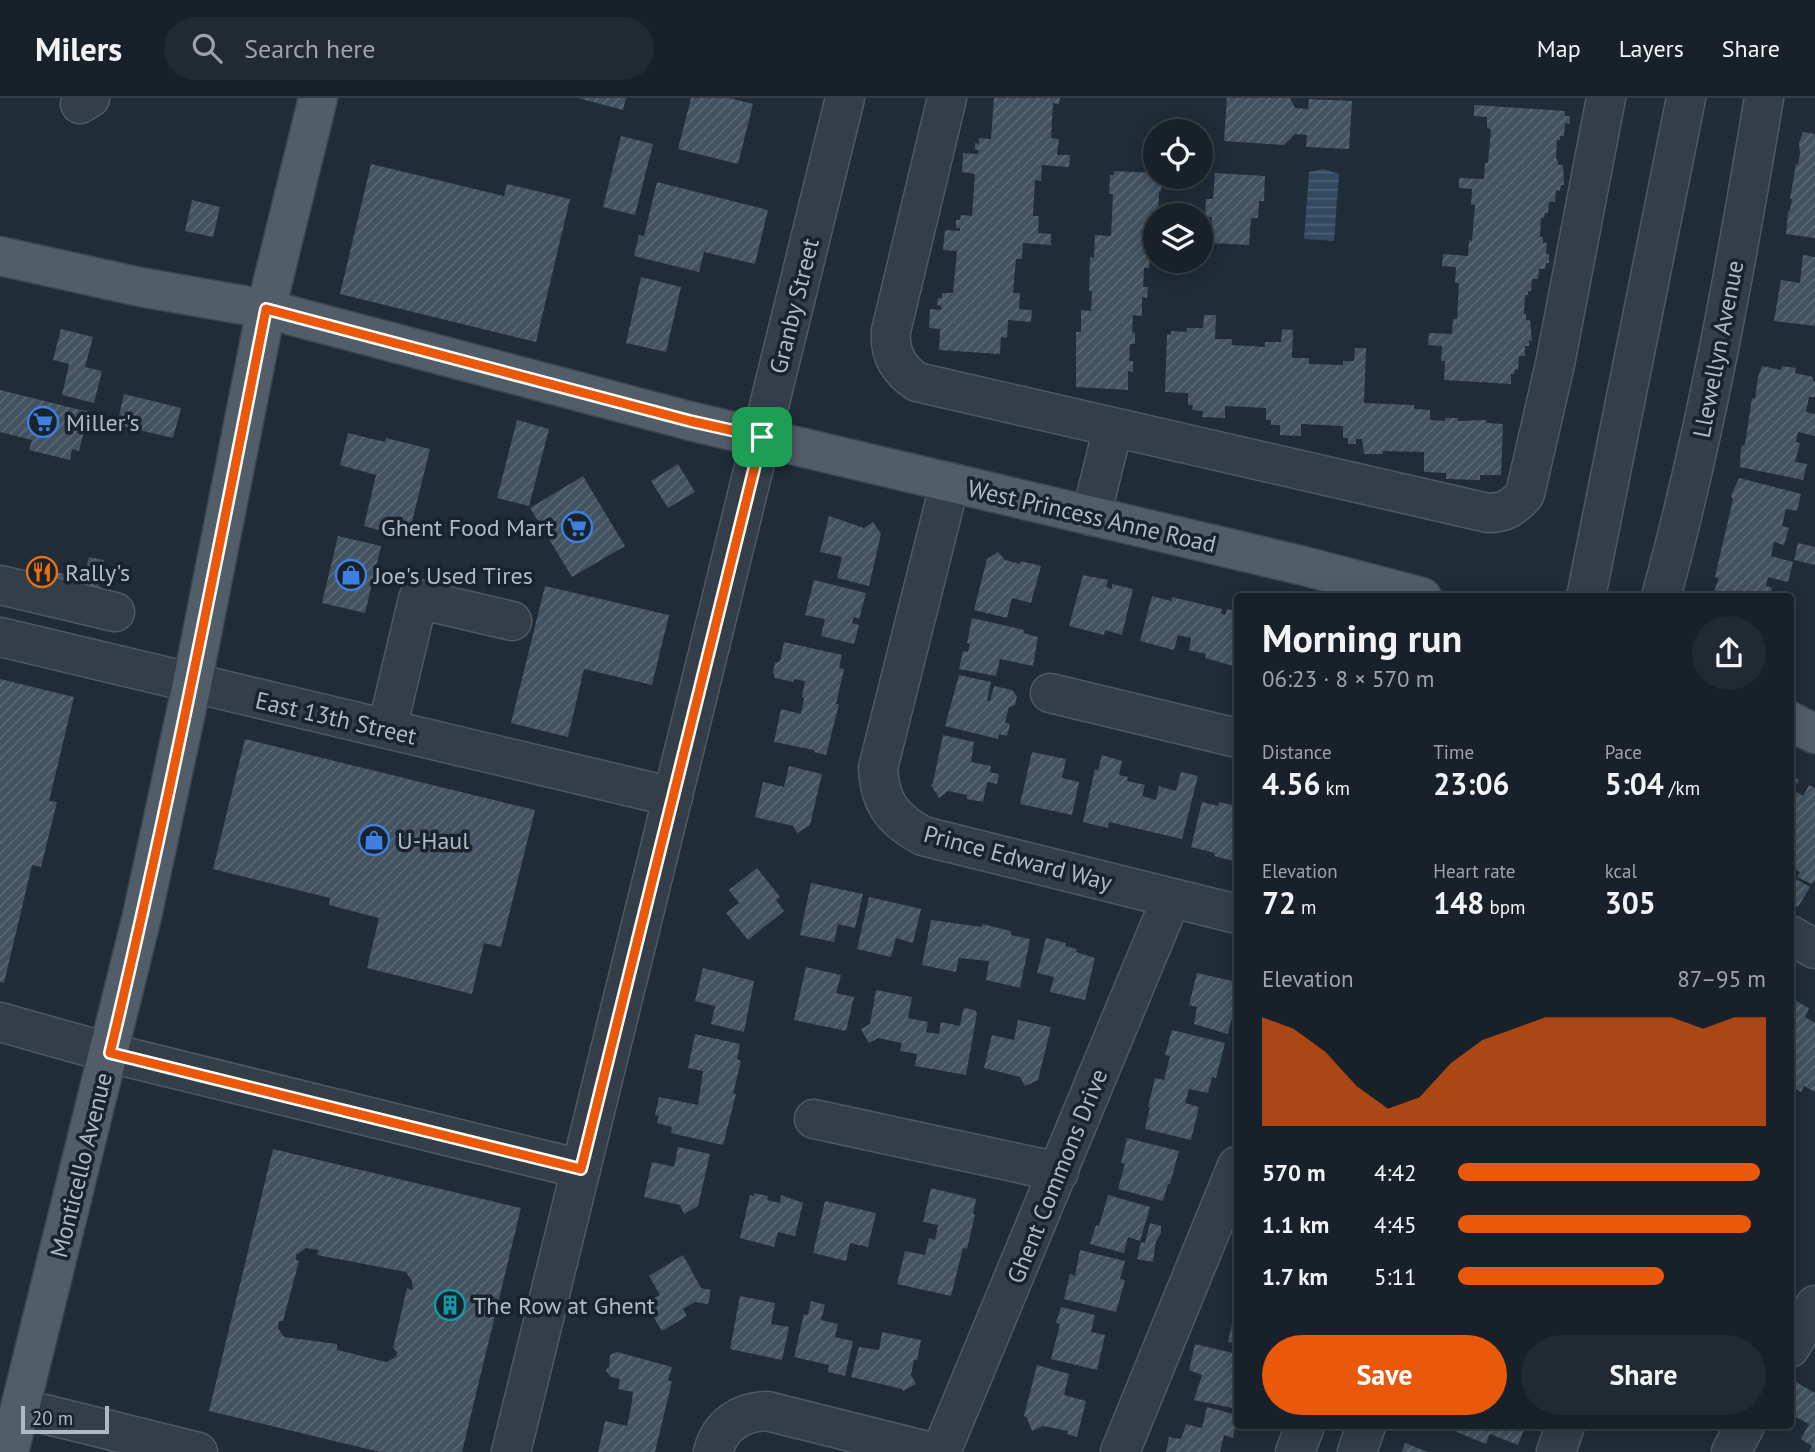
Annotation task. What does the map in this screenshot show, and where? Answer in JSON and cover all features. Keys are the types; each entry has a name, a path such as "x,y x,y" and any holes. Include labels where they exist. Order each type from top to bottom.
{"main road":[{"name":"Monticello Avenue","path":"9,1452 142,916 192,684 266,309 318,98"},
{"name":"West Princess Anne Road","path":"0,256 140,287 266,309 690,421 1300,565 1407,593"},
{"path":"1794,723 1815,734"}],"street":[{"path":"82,98 80,104 90,98"},
{"name":"Granby Street","path":"511,1452 845,98"},
{"path":"947,98 891,331 890,342 895,359 905,374 917,382 1488,513 1500,513 1515,506 1525,494 1555,363 1606,98"},
{"path":"1587,593 1686,98"},
{"name":"Llewellyn Avenue","path":"1662,593 1698,448 1738,248 1764,98"},
{"path":"1091,516 1113,428"},
{"name":"Prince Edward Way","path":"950,482 878,768 879,787 887,807 904,826 923,836 1234,913"},
{"path":"0,585 115,612"},
{"path":"387,729 418,598 512,621"},
{"name":"East 13th Street","path":"0,637 673,797"},
{"path":"1051,693 1234,737"},
{"name":"Ghent Commons Drive","path":"941,1452 1171,899"},
{"path":"1794,938 1815,949"},
{"path":"0,1022 110,1053 581,1169"},
{"path":"814,1119 1059,1172"},
{"path":"1120,1452 1234,1173"},
{"path":"1794,1341 1815,1305"},
{"path":"20,1408 198,1452"},
{"path":"713,1452 716,1438 731,1421 752,1411 767,1410 930,1452"},
{"path":"1295,1452 1304,1429"},
{"path":"1357,1452 1365,1429"},
{"path":"1556,1452 1564,1429"},
{"path":"1731,1452 1743,1429"}],"water":[{"path":"1323,169 1339,174 1334,241 1304,239 1309,172"}],"building":[{"path":"578,98 626,98 623,110"},
{"path":"691,98 729,98 753,104 738,164 678,149"},
{"path":"994,98 1060,98 1059,104 1053,103 1051,138 1059,139 1057,155 1070,155 1069,167 1042,165 1041,181 1035,180 1033,216 1039,216 1038,233 1051,234 1051,245 1023,243 1022,259 1016,259 1013,293 1020,293 1019,309 1032,310 1031,322 1008,320 1007,338 1001,337 1000,354 939,350 940,329 929,328 930,309 941,310 941,306 937,305 938,298 942,298 942,293 953,293 957,251 943,250 945,230 960,231 960,228 956,228 956,220 960,220 961,215 972,216 975,174 962,172 963,153 978,154 975,143 979,144 979,138 991,139"},
{"path":"1227,98 1290,98 1295,108 1308,109 1309,99 1352,101 1349,149 1306,147 1307,135 1295,134 1284,145 1224,141"},
{"path":"1474,105 1565,111 1565,116 1570,116 1570,124 1565,123 1564,136 1557,140 1556,159 1558,165 1563,165 1564,185 1561,185 1560,191 1556,190 1555,202 1549,202 1548,213 1541,218 1540,237 1543,237 1543,243 1547,243 1549,263 1546,263 1545,269 1539,269 1538,279 1532,279 1531,291 1525,295 1524,314 1526,320 1530,320 1532,341 1529,340 1529,346 1525,346 1525,356 1519,356 1518,370 1515,369 1514,374 1511,374 1511,384 1444,380 1445,361 1441,361 1442,346 1428,345 1429,333 1452,334 1453,319 1457,319 1459,283 1455,283 1456,267 1442,266 1443,254 1468,256 1469,240 1472,241 1475,205 1471,205 1472,189 1459,188 1459,178 1484,179 1485,163 1488,163 1491,129 1487,128 1487,117 1474,116"},
{"path":"1803,132 1815,134 1815,238 1786,234 1796,164 1798,165 1800,154 1799,143"},
{"path":"621,136 653,144 635,215 603,207"},
{"path":"371,164 504,196 507,184 570,199 536,342 340,294"},
{"path":"1114,171 1143,172 1143,189 1161,189 1159,203 1143,203 1143,287 1148,287 1147,298 1142,297 1142,316 1133,315 1132,333 1135,332 1135,344 1130,344 1129,361 1133,361 1133,372 1128,371 1128,390 1076,387 1076,332 1081,332 1081,310 1091,311 1090,257 1094,258 1095,235 1111,236 1113,194 1109,194 1110,175 1114,175"},
{"path":"1215,173 1265,176 1264,201 1259,201 1258,218 1251,218 1249,245 1213,243 1213,203 1206,203 1206,199 1213,199"},
{"path":"657,182 768,210 755,264 704,252 699,272 634,256 639,235 644,236"},
{"path":"192,200 220,207 213,237 185,231"},
{"path":"1803,255 1815,257 1815,326 1774,321 1781,280 1800,283"},
{"path":"641,277 681,287 666,352 626,343"},
{"path":"1204,315 1216,315 1215,339 1232,339 1232,345 1265,347 1265,342 1281,342 1282,329 1293,330 1292,358 1309,358 1309,364 1343,365 1343,361 1354,361 1355,348 1366,348 1364,403 1414,405 1414,409 1430,410 1430,420 1458,418 1458,421 1486,420 1486,423 1503,424 1501,475 1480,475 1480,480 1446,479 1446,473 1424,472 1424,452 1383,451 1383,454 1364,454 1362,439 1356,439 1356,444 1348,444 1348,438 1343,438 1343,426 1301,424 1301,436 1280,435 1280,425 1271,425 1271,420 1266,420 1266,408 1225,406 1225,418 1202,417 1203,411 1192,410 1193,405 1188,405 1188,393 1165,392 1167,334 1171,335 1171,331 1187,332 1187,328 1203,328"},
{"name":"Miller's","path":"61,329 93,337 85,367 102,371 94,403 62,395 69,364 53,360"},
{"path":"1762,366 1781,370 1782,366 1796,368 1795,373 1813,377 1815,381 1815,397 1809,397 1806,412 1815,414 1815,436 1798,432 1796,442 1800,443 1795,462 1807,464 1803,480 1740,467 1741,447 1745,444 1752,398 1755,399"},
{"name":"Miller's","path":"0,390 89,412 79,451 72,449 70,460 29,450 32,440 0,432"},
{"name":"Miller's","path":"124,394 181,408 173,438 117,425"},
{"path":"517,420 549,429 529,506 497,498"},
{"path":"348,433 385,442 386,438 430,449 408,538 364,526 376,475 340,465"},
{"path":"678,464 695,492 668,508 651,481"},
{"name":"Ghent Food Mart","path":"583,476 625,546 572,577 530,508"},
{"path":"1739,478 1801,494 1797,511 1786,509 1782,526 1789,528 1784,545 1774,542 1771,556 1793,562 1788,582 1768,577 1766,586 1772,588 1770,593 1713,593 1719,578 1715,577 1733,499 1731,496"},
{"path":"829,516 864,528 873,522 881,534 869,586 837,578 842,557 820,552"},
{"name":"Joe's Used Tires","path":"338,536 381,546 365,613 322,603"},
{"path":"1798,543 1815,547 1815,565 1794,560"},
{"path":"998,552 1005,560 1041,566 1031,603 1012,598 1007,618 974,610 987,559"},
{"name":"Rally's","path":"89,557 104,560 98,586 102,588 98,601 24,583 29,565 83,579"},
{"path":"1083,575 1108,580 1106,587 1112,589 1112,584 1133,589 1122,635 1105,630 1104,635 1069,626"},
{"path":"814,580 866,593 859,619 854,617 852,623 859,625 854,644 821,636 825,619 805,615"},
{"path":"545,586 669,615 652,685 584,669 568,737 511,723"},
{"path":"1152,596 1171,601 1172,597 1222,609 1221,613 1225,615 1227,609 1234,610 1234,666 1205,658 1206,654 1189,650 1191,638 1178,635 1174,650 1140,641"},
{"path":"972,618 1024,630 1024,633 1038,637 1033,666 1000,659 996,676 959,669 963,651 968,652"},
{"path":"784,642 842,655 839,668 844,669 836,704 839,704 826,755 774,742 781,709 801,714 804,698 805,681 794,679 793,682 775,678 775,663 780,661"},
{"path":"959,675 991,682 987,700 990,701 994,686 1012,690 1017,696 1015,705 1009,707 1005,722 1010,724 1007,736 999,734 998,739 945,726"},
{"path":"0,679 74,697 49,801 57,802 41,867 32,865 4,983 0,982"},
{"path":"943,735 974,742 971,762 991,766 990,772 999,774 997,784 987,782 983,802 948,791 939,798 931,785"},
{"name":"U-Haul","path":"245,739 535,810 501,947 484,943 472,994 367,968 379,918 329,905 330,898 213,869"},
{"path":"1032,752 1066,759 1062,778 1079,782 1072,815 1020,804"},
{"path":"1102,755 1122,761 1119,775 1128,777 1127,781 1145,785 1142,796 1156,800 1159,786 1176,791 1181,772 1198,776 1182,839 1109,822 1108,828 1083,822 1095,769 1098,770"},
{"path":"789,766 822,774 810,825 797,833 793,826 755,817 763,782 784,787"},
{"path":"1809,785 1815,788 1815,880 1812,884 1797,877 1800,872 1794,869 1794,791 1803,796"},
{"path":"1202,802 1218,806 1219,802 1234,805 1234,861 1191,847"},
{"path":"757,868 780,897 776,900 784,911 748,940 726,913 739,903 729,890"},
{"path":"1796,879 1810,887 1798,907 1794,905"},
{"path":"811,883 863,894 855,928 838,924 834,942 800,935"},
{"path":"869,897 921,909 913,943 896,938 891,957 857,949"},
{"path":"931,920 982,927 982,924 1030,939 1020,988 986,980 989,961 959,958 956,972 922,965"},
{"path":"1046,938 1066,943 1065,946 1077,949 1076,952 1095,958 1085,1000 1050,992 1054,977 1037,973"},
{"path":"806,967 841,975 836,993 854,997 846,1031 794,1020"},
{"path":"703,968 754,981 744,1032 711,1024 715,1006 695,1001"},
{"path":"1197,973 1234,981 1234,1013 1228,1034 1194,1024 1197,1007 1189,1005"},
{"path":"876,990 912,997 908,1018 928,1022 926,1032 939,1034 941,1022 960,1026 963,1010 975,1010 977,1013 966,1075 915,1066 917,1054 900,1051 902,1043 878,1038 869,1043 861,1029 870,1024"},
{"path":"1794,1000 1809,1008 1805,1017 1815,1023 1815,1092 1804,1086 1801,1092 1794,1088"},
{"path":"1018,1020 1051,1027 1038,1080 1025,1086 1020,1077 984,1068 992,1035 1014,1040"},
{"path":"1172,1030 1225,1043 1216,1078 1212,1077 1208,1093 1189,1089 1185,1103 1199,1107 1191,1140 1145,1129 1155,1078 1164,1080 1170,1056 1165,1055"},
{"path":"695,1034 740,1044 737,1059 741,1061 733,1094 736,1094 723,1145 671,1133 672,1127 657,1123 659,1116 655,1115 659,1097 698,1105 703,1071 688,1068"},
{"path":"1127,1138 1179,1151 1163,1201 1118,1189 1125,1164 1121,1163"},
{"path":"678,1147 710,1154 698,1206 684,1214 680,1205 644,1197 652,1162 674,1167"},
{"name":"The Row at Ghent","path":"273,1149 521,1208 462,1452 380,1452 209,1411","holes":["306,1248 319,1250 317,1255 406,1272 412,1281 413,1290 407,1288 393,1348 397,1352 396,1357 386,1362 337,1350 337,1344 284,1337 278,1328 279,1321 283,1321 299,1261 296,1260 296,1255"]},
{"path":"931,1188 976,1199 967,1249 963,1248 951,1296 897,1284 905,1251 925,1255 929,1238 935,1240 938,1225 923,1222"},
{"path":"754,1193 768,1196 767,1200 780,1203 781,1195 803,1203 795,1236 778,1232 774,1247 740,1238 750,1195 754,1196"},
{"path":"1108,1195 1150,1207 1140,1241 1128,1237 1124,1253 1090,1244 1096,1225 1099,1226"},
{"path":"825,1201 876,1213 868,1247 850,1243 846,1261 813,1253"},
{"path":"1150,1223 1161,1226 1153,1262 1137,1259"},
{"path":"1080,1250 1125,1261 1120,1279 1125,1280 1116,1312 1064,1299 1070,1274 1075,1276"},
{"path":"683,1255 701,1288 711,1290 708,1304 695,1302 683,1309 687,1316 662,1331 645,1303 660,1295 649,1276"},
{"path":"740,1296 775,1303 771,1324 789,1327 782,1360 730,1349"},
{"path":"811,1301 825,1305 821,1320 838,1324 835,1337 853,1341 845,1376 828,1372 829,1365 794,1357 804,1314 808,1315"},
{"path":"1061,1307 1095,1315 1091,1332 1105,1335 1097,1370 1051,1359 1060,1324 1056,1323"},
{"path":"1234,1316 1234,1343 1228,1342"},
{"path":"882,1332 921,1340 911,1375 916,1384 903,1391 851,1377 859,1347 879,1350"},
{"path":"1195,1344 1234,1353 1234,1408 1194,1400 1202,1375 1189,1370"},
{"path":"617,1352 672,1367 668,1381 672,1381 655,1452 598,1452 605,1421 627,1426 631,1408 633,1392 618,1389 620,1379 611,1377 606,1371 609,1369 610,1355"},
{"path":"1037,1365 1069,1374 1064,1395 1086,1401 1077,1437 1067,1434 1068,1431 1043,1426 1032,1431 1024,1416"},
{"path":"1796,1382 1815,1393 1815,1452 1809,1452 1812,1446 1801,1439 1809,1424 1794,1416"},
{"path":"1207,1407 1234,1414 1233,1438 1224,1435 1220,1452 1166,1452 1169,1437 1181,1439 1186,1424 1202,1428"},
{"path":"1449,1429 1524,1429 1518,1445 1490,1434 1486,1444"},
{"path":"1405,1443 1428,1452 1402,1452"}],"place":[{"name":"Miller's","path":"43,422"},
{"name":"Ghent Food Mart","path":"577,527"},
{"name":"Rally's","path":"42,572"},
{"name":"Joe's Used Tires","path":"351,575"},
{"name":"U-Haul","path":"374,840"},
{"name":"The Row at Ghent","path":"450,1305"}],"route":[{"path":"266,309 690,421 762,437 581,1169 110,1053 192,684 266,309"}]}
